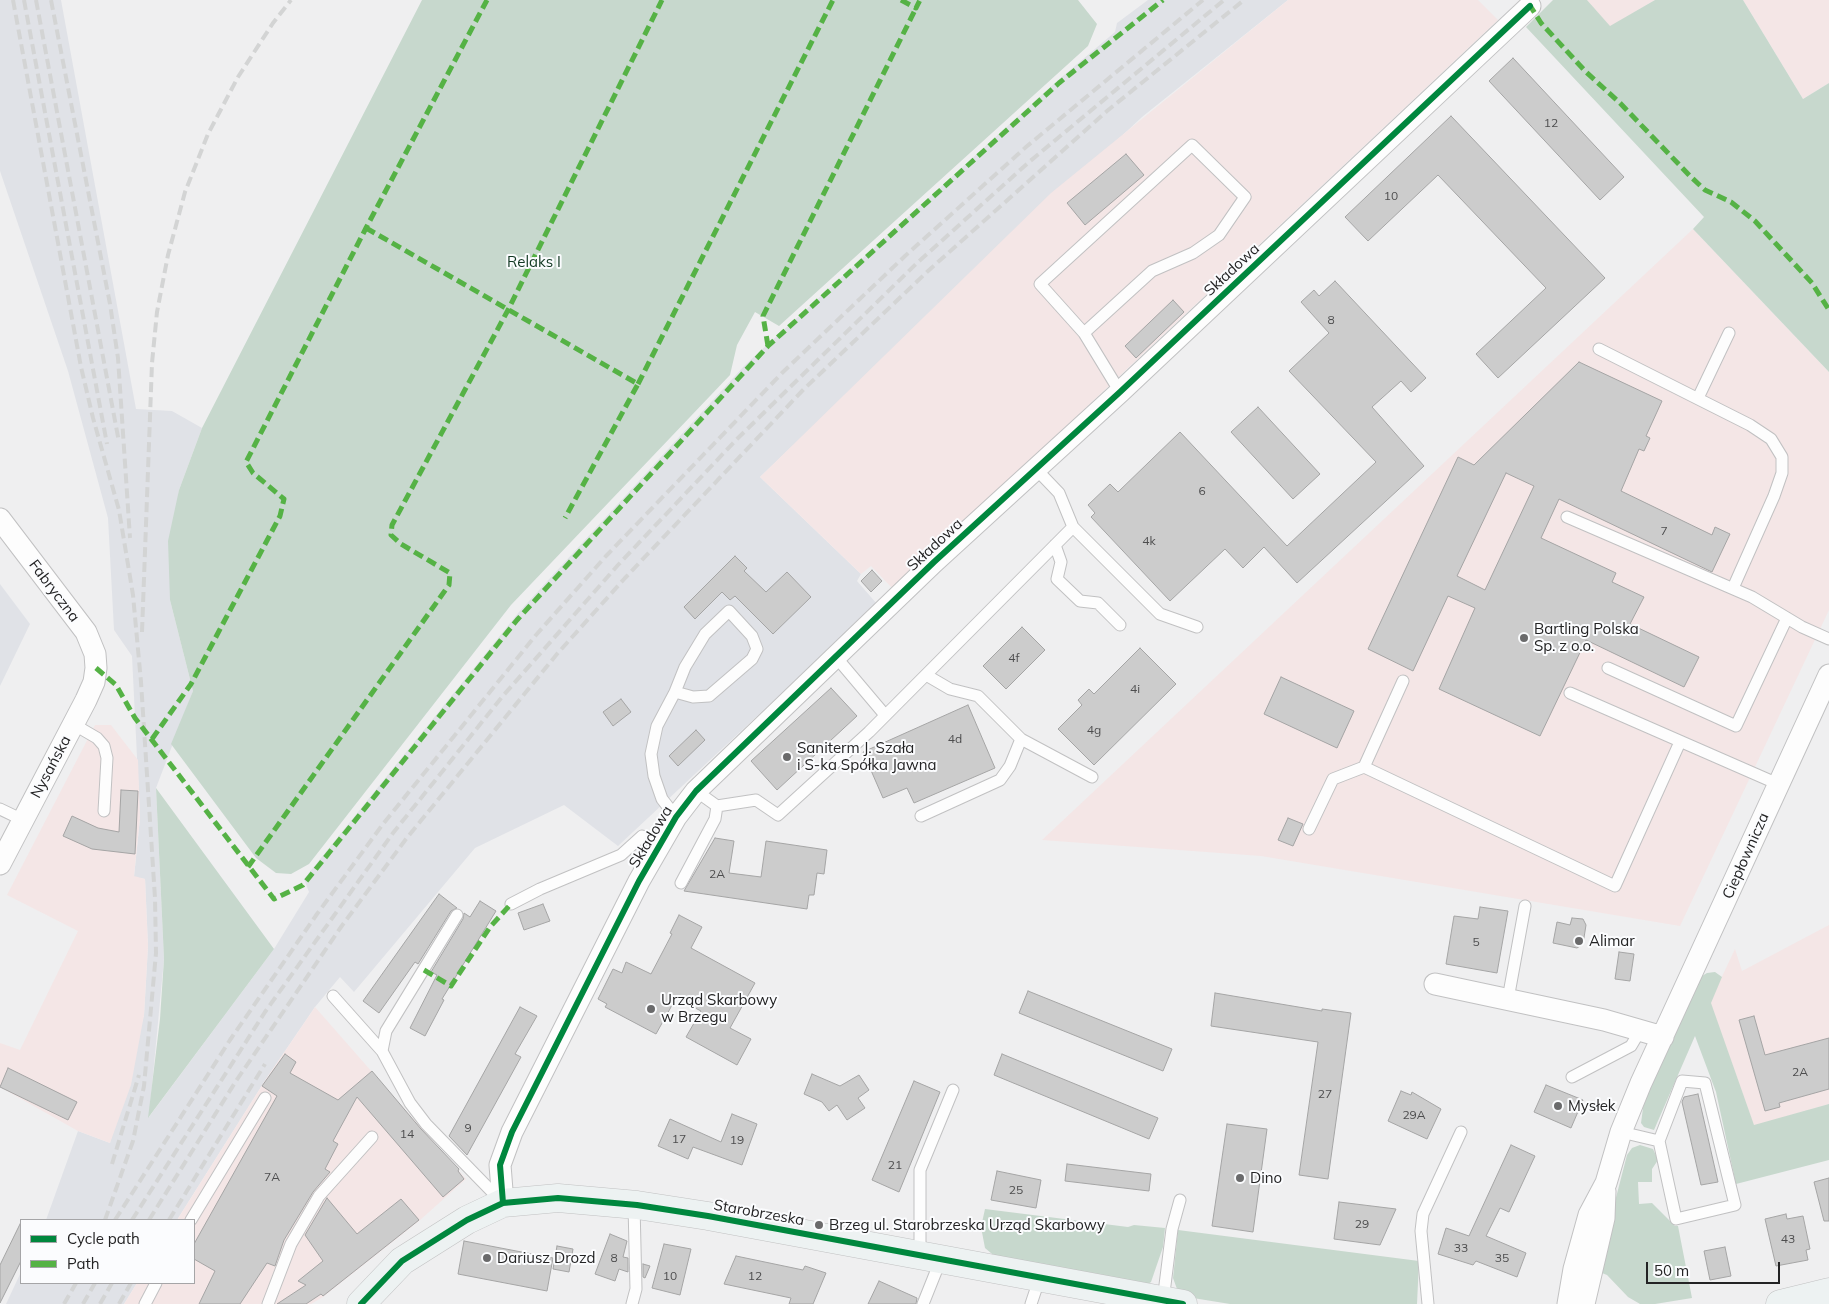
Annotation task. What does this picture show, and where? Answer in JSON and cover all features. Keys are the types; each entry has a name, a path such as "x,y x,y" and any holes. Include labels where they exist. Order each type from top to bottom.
{"street":[{"name":"Składowa","path":"503,1203 500,1165 512,1132 661,841 696,791 934,562 1120,392 1530,6"},
{"name":"Fabryczna","path":"0,519 86,632 95,654 96,668"},
{"name":"Nysańska","path":"0,864 94,682 96,668"},
{"name":"Ciepłownicza","path":"1568,1304 1574,1270 1589,1215 1606,1183 1621,1132 1829,675"},
{"path":"1435,984 1640,1029 1663,1037"},
{"name":"Ciepłownicza","path":"1598,1304 1586,1295 1604,1218 1606,1183"},
{"name":"Starobrzeska","path":"361,1304 402,1261 467,1220 503,1203 558,1198 634,1205 931,1257 1157,1301"},
{"path":"1780,1304 1829,1292"}],"lane":[{"path":"1084,333 1152,270 1193,253 1219,235 1245,197 1192,145 1040,284 1084,333 1120,392"},
{"path":"1698,398 1729,333"},
{"path":"1599,349 1698,398 1772,439 1782,457 1782,473 1774,496 1733,588"},
{"path":"1036,469 1059,493 1073,528 1160,614 1197,627"},
{"path":"1567,517 1733,588 1829,639"},
{"path":"696,791 717,806 756,800 778,815 885,715 1073,528"},
{"path":"1055,545 1061,562 1057,579 1080,601 1098,603 1120,625"},
{"path":"675,692 693,697 709,696 752,659 757,649 752,636 728,611 706,634 685,667 675,692 657,726 651,754 654,776 662,799 676,817"},
{"path":"1608,668 1736,726 1787,618"},
{"path":"836,657 885,715"},
{"path":"926,675 950,690 978,696 1022,739 1092,777"},
{"path":"1364,768 1403,681"},
{"path":"1570,694 1778,784"},
{"path":"73,724 97,738 104,746 107,758 104,811"},
{"path":"921,816 1000,780 1010,766 1022,739"},
{"path":"1309,829 1333,779 1364,768 1614,886 1680,742"},
{"path":"681,883 715,819 717,806"},
{"path":"0,809 23,820"},
{"path":"511,904 540,889 622,855 642,836 661,841"},
{"path":"1508,1000 1525,906"},
{"path":"382,1052 386,1031 457,915"},
{"path":"333,996 382,1052 410,1103 426,1124 503,1203"},
{"path":"1572,1077 1631,1046 1640,1029"},
{"path":"1682,1081 1705,1083 1735,1205 1676,1219 1659,1141 1682,1081"},
{"path":"923,1304 931,1257 920,1170 953,1090"},
{"path":"192,1219 265,1098"},
{"path":"1428,1304 1420,1230 1423,1214 1461,1132"},
{"path":"1621,1132 1659,1141"},
{"path":"268,1304 291,1244 319,1196 372,1137"},
{"path":"1157,1301 1180,1200"},
{"path":"632,1304 636,1289 634,1205"},
{"path":"1031,1304 1040,1278"},
{"path":"145,1304 155,1284"}],"shaded area":[{"path":"0,0 61,0 136,409 172,411 202,428 179,490 170,600 193,691 156,788 164,959 149,1117 274,949 309,892 304,879 519,612 745,365 1057,81 1115,32 1117,23 1148,0 1288,0 1142,117 760,477 861,574 857,581 877,604 618,846 564,805 475,848 354,992 340,977 315,1007 266,1079 178,1219 46,1219 78,1131 110,1143 144,1015 148,946 145,879 134,877 140,818 132,656 114,630 108,518 68,371 0,171"},
{"path":"1288,0 1478,0 1498,20 893,589 871,566 861,574 760,477 1051,193"},
{"path":"1587,0 1655,0 1610,27"},
{"path":"1743,0 1829,0 1829,83 1803,99"},
{"path":"1693,229 1829,372 1829,610 1680,926 1261,856 1042,840"},
{"path":"0,584 30,624 0,686"},
{"path":"95,725 111,725 138,760 140,818 134,876 145,879 148,946 144,1015 131,1085 110,1143 78,1131 0,1087 0,1043 20,1050 78,931 7,895"},
{"path":"1829,925 1829,1104 1754,1126 1710,1002 1735,949 1742,971"},
{"path":"315,1007 466,1179 419,1221 323,1297 311,1304 124,1304 136,1284 195,1284 195,1219 178,1219 266,1079"},
{"path":"20,1274 20,1284 136,1284 124,1304 6,1304"}],"green space":[{"name":"Relaks I","path":"422,0 1078,0 1097,24 1088,46 779,326 755,312 737,345 730,375 511,605 309,864 291,874 276,873 256,858 171,744 193,691 170,600 168,541 179,490 202,428"},
{"path":"1553,0 1587,0 1610,26 1655,0 1743,0 1803,99 1829,83 1829,372 1693,229 1704,217 1526,27"},
{"path":"156,788 274,949 148,1118 160,1019 164,959"},
{"path":"1715,972 1722,977 1711,1003 1754,1125 1829,1104 1829,1160 1736,1184 1716,1092 1695,1036 1654,1130 1644,1127 1641,1123 1644,1101 1702,976"},
{"path":"1640,1145 1653,1149 1658,1160 1652,1169 1652,1182 1638,1182 1639,1204 1652,1203 1675,1226 1678,1226 1692,1298 1655,1304 1640,1304 1628,1297 1607,1275 1597,1271 1627,1155 1632,1148"},
{"path":"985,1209 1128,1227 1134,1225 1165,1228 1163,1247 1151,1282 1144,1287 998,1259 985,1248 981,1227"},
{"path":"1178,1230 1419,1261 1417,1304 1230,1304 1193,1298 1177,1289 1173,1278"}],"building":[{"path":"1513,58 1624,177 1600,200 1489,81"},
{"path":"1451,116 1605,278 1498,378 1476,354 1546,288 1438,175 1368,241 1345,217"},
{"path":"1126,154 1144,175 1085,225 1067,203"},
{"path":"1335,281 1426,378 1411,392 1401,381 1372,407 1424,466 1297,583 1264,547 1243,568 1225,549 1170,601 1091,517 1095,513 1088,505 1110,484 1118,492 1180,432 1287,546 1376,462 1289,371 1329,333 1301,302 1314,290 1319,296"},
{"path":"1173,300 1184,312 1136,358 1125,346"},
{"path":"1579,362 1662,401 1646,436 1650,438 1644,451 1639,449 1621,491 1712,535 1715,527 1730,534 1712,572 1559,499 1541,538 1616,573 1612,582 1644,597 1630,624 1699,657 1684,687 1586,640 1540,736 1439,689 1475,608 1448,596 1413,671 1368,649 1458,457 1474,465","holes":["1506,473 1534,486 1485,590 1457,576"]},
{"path":"1258,407 1320,474 1293,499 1231,432"},
{"path":"735,556 747,568 744,571 766,592 787,572 811,597 773,634 735,596 730,600 722,592 695,619 684,607"},
{"path":"872,570 882,581 871,592 861,581"},
{"path":"1022,627 1045,650 1006,689 983,666"},
{"path":"1140,648 1176,684 1094,765 1058,729 1082,705 1078,700 1089,689 1094,694"},
{"path":"1281,677 1354,711 1337,748 1264,714"},
{"path":"831,688 857,716 777,790 751,761"},
{"path":"621,699 631,712 613,726 603,712"},
{"path":"968,705 995,768 914,803 907,788 883,798 863,752"},
{"path":"696,730 705,740 678,766 669,756"},
{"path":"121,790 138,791 135,854 92,849 63,836 72,816 98,828 119,832"},
{"path":"1288,818 1303,824 1293,846 1278,840"},
{"path":"715,838 734,841 729,873 761,877 766,841 827,850 824,874 817,873 814,895 809,895 807,909 684,891"},
{"path":"439,894 457,908 451,911 418,964 415,962 379,1013 363,1001"},
{"path":"480,901 496,911 442,999 444,1000 425,1036 410,1028 437,975 431,972 463,919 464,913 470,917"},
{"path":"543,904 550,921 524,930 518,913"},
{"path":"1480,907 1508,911 1497,973 1446,964 1454,916 1478,919"},
{"name":"Urząd Skarbowy w Brzegu","path":"679,915 702,927 691,948 755,983 730,1028 751,1039 737,1065 686,1037 701,1011 676,998 656,1034 605,1007 607,1004 598,999 613,969 622,973 626,962 651,974 672,934 670,933"},
{"path":"1572,918 1583,919 1586,925 1583,944 1577,948 1553,943 1557,922 1570,925"},
{"path":"1619,952 1634,954 1630,981 1615,979"},
{"path":"1028,991 1172,1049 1163,1071 1019,1013"},
{"path":"1215,993 1322,1011 1322,1009 1351,1013 1328,1179 1299,1175 1318,1042 1211,1026"},
{"path":"520,1007 537,1016 515,1054 521,1057 467,1155 449,1136"},
{"path":"1754,1016 1765,1055 1829,1038 1829,1089 1779,1103 1780,1107 1765,1111 1739,1020"},
{"path":"285,1054 296,1062 290,1073 338,1100 372,1071 421,1129 459,1169 458,1171 464,1179 443,1197 357,1097 333,1141 338,1144 325,1169 330,1172 313,1192 284,1240 275,1266 267,1263 240,1304 199,1304 215,1271 195,1260 195,1242 277,1096 262,1086"},
{"path":"1002,1054 1158,1118 1149,1139 994,1075"},
{"path":"8,1068 77,1102 68,1120 0,1087"},
{"path":"812,1074 840,1086 859,1075 869,1090 858,1098 865,1108 847,1120 837,1105 829,1111 822,1102 804,1094"},
{"path":"914,1081 940,1092 899,1192 872,1180"},
{"name":"Mysłek","path":"1546,1085 1583,1100 1571,1128 1534,1112"},
{"path":"1401,1091 1411,1095 1412,1092 1441,1109 1427,1139 1388,1121"},
{"path":"1698,1094 1718,1182 1701,1185 1682,1102 1684,1097"},
{"path":"732,1114 757,1124 742,1165 693,1147 688,1159 658,1146 670,1119 721,1142"},
{"name":"Dino","path":"1227,1124 1267,1129 1253,1232 1212,1226"},
{"path":"1511,1145 1535,1156 1509,1212 1500,1208 1486,1236 1526,1253 1517,1277 1476,1261 1473,1265 1438,1254 1446,1228 1469,1236"},
{"path":"1067,1164 1151,1174 1149,1191 1065,1181"},
{"path":"997,1171 1041,1180 1036,1208 991,1200"},
{"path":"1829,1178 1829,1221 1824,1221 1814,1182"},
{"path":"327,1198 357,1234 401,1199 419,1220 323,1296 321,1294 306,1304 277,1304 306,1285 298,1281 323,1261 305,1235"},
{"path":"1339,1202 1396,1209 1380,1245 1334,1239"},
{"path":"1786,1214 1787,1219 1803,1216 1810,1249 1806,1250 1808,1260 1776,1266 1765,1219"},
{"path":"20,1224 20,1263 0,1303 0,1265"},
{"path":"610,1234 627,1241 623,1257 628,1258 628,1272 619,1269 615,1281 595,1274"},
{"path":"464,1241 553,1258 547,1291 458,1274"},
{"path":"664,1244 691,1249 680,1295 652,1288"},
{"path":"557,1246 573,1249 569,1272 553,1269"},
{"path":"1725,1247 1731,1276 1710,1280 1704,1251"},
{"path":"736,1256 803,1270 805,1266 826,1273 813,1304 789,1304 791,1298 724,1284"},
{"path":"643,1264 650,1266 645,1278 643,1277"},
{"path":"879,1281 917,1298 916,1304 868,1304"}],"railway":[{"path":"13,0 81,367 93,418 119,510 133,595 141,682 155,898 156,953 144,1086 133,1141 105,1219"},
{"path":"24,0 107,444"},
{"path":"36,0 119,442"},
{"path":"51,0 110,304 118,358 130,538"},
{"path":"142,632 152,363 157,312 168,255 185,192 208,134 238,77 273,23 291,0"},
{"path":"116,1219 230,1040 317,914 383,824 536,635 606,556 783,372 905,256 1026,147 1203,0"},
{"path":"133,1219 265,1012 393,833 502,697 618,565 737,439 916,264 1029,162 1224,0"},
{"path":"150,1219 236,1081 341,927 406,839 557,654 625,578 803,390 928,271 1107,111 1244,0"},
{"path":"170,1219 265,1064"},
{"path":"112,1164 139,1075"},
{"path":"64,1304 75,1284"},
{"path":"83,1304 94,1284"},
{"path":"100,1304 111,1284"},
{"path":"119,1304 130,1284"}],"marked path":[{"path":"152,739 191,684 280,516 284,499 253,473 246,462 366,228 487,0"},
{"path":"248,867 449,585 450,573 401,544 391,535 392,525 508,310 662,0"},
{"path":"638,384 833,0"},
{"path":"901,0 916,8 920,0"},
{"path":"96,668 116,685 135,718 274,899 303,885 517,620 768,346 1059,83 1163,0"},
{"path":"1529,4 1541,23 1586,72 1620,103 1691,177 1705,190 1731,202 1755,221 1812,283 1829,310"},
{"path":"768,346 763,316 916,8"},
{"path":"366,228 638,384 565,518"},
{"path":"424,970 451,986 490,927 511,904"}],"cycle path":[{"path":"503,1203 500,1165 512,1132 639,881 676,817 696,791 934,562 1120,392 1530,6"},
{"path":"361,1304 402,1261 467,1220 503,1203 558,1198 637,1205 708,1216 1183,1304"}],"place":[{"name":"Bartling Polska Sp. z o.o.","path":"1524,638"},
{"name":"Saniterm J. Szała i S-ka Spółka Jawna","path":"787,757"},
{"name":"Alimar","path":"1579,941"},
{"name":"Urząd Skarbowy w Brzegu","path":"651,1009"},
{"name":"Mysłek","path":"1558,1106"},
{"name":"Dino","path":"1240,1178"},
{"name":"Brzeg ul. Starobrzeska Urząd Skarbowy","path":"819,1225"},
{"name":"Dariusz Drozd","path":"487,1258"}]}
